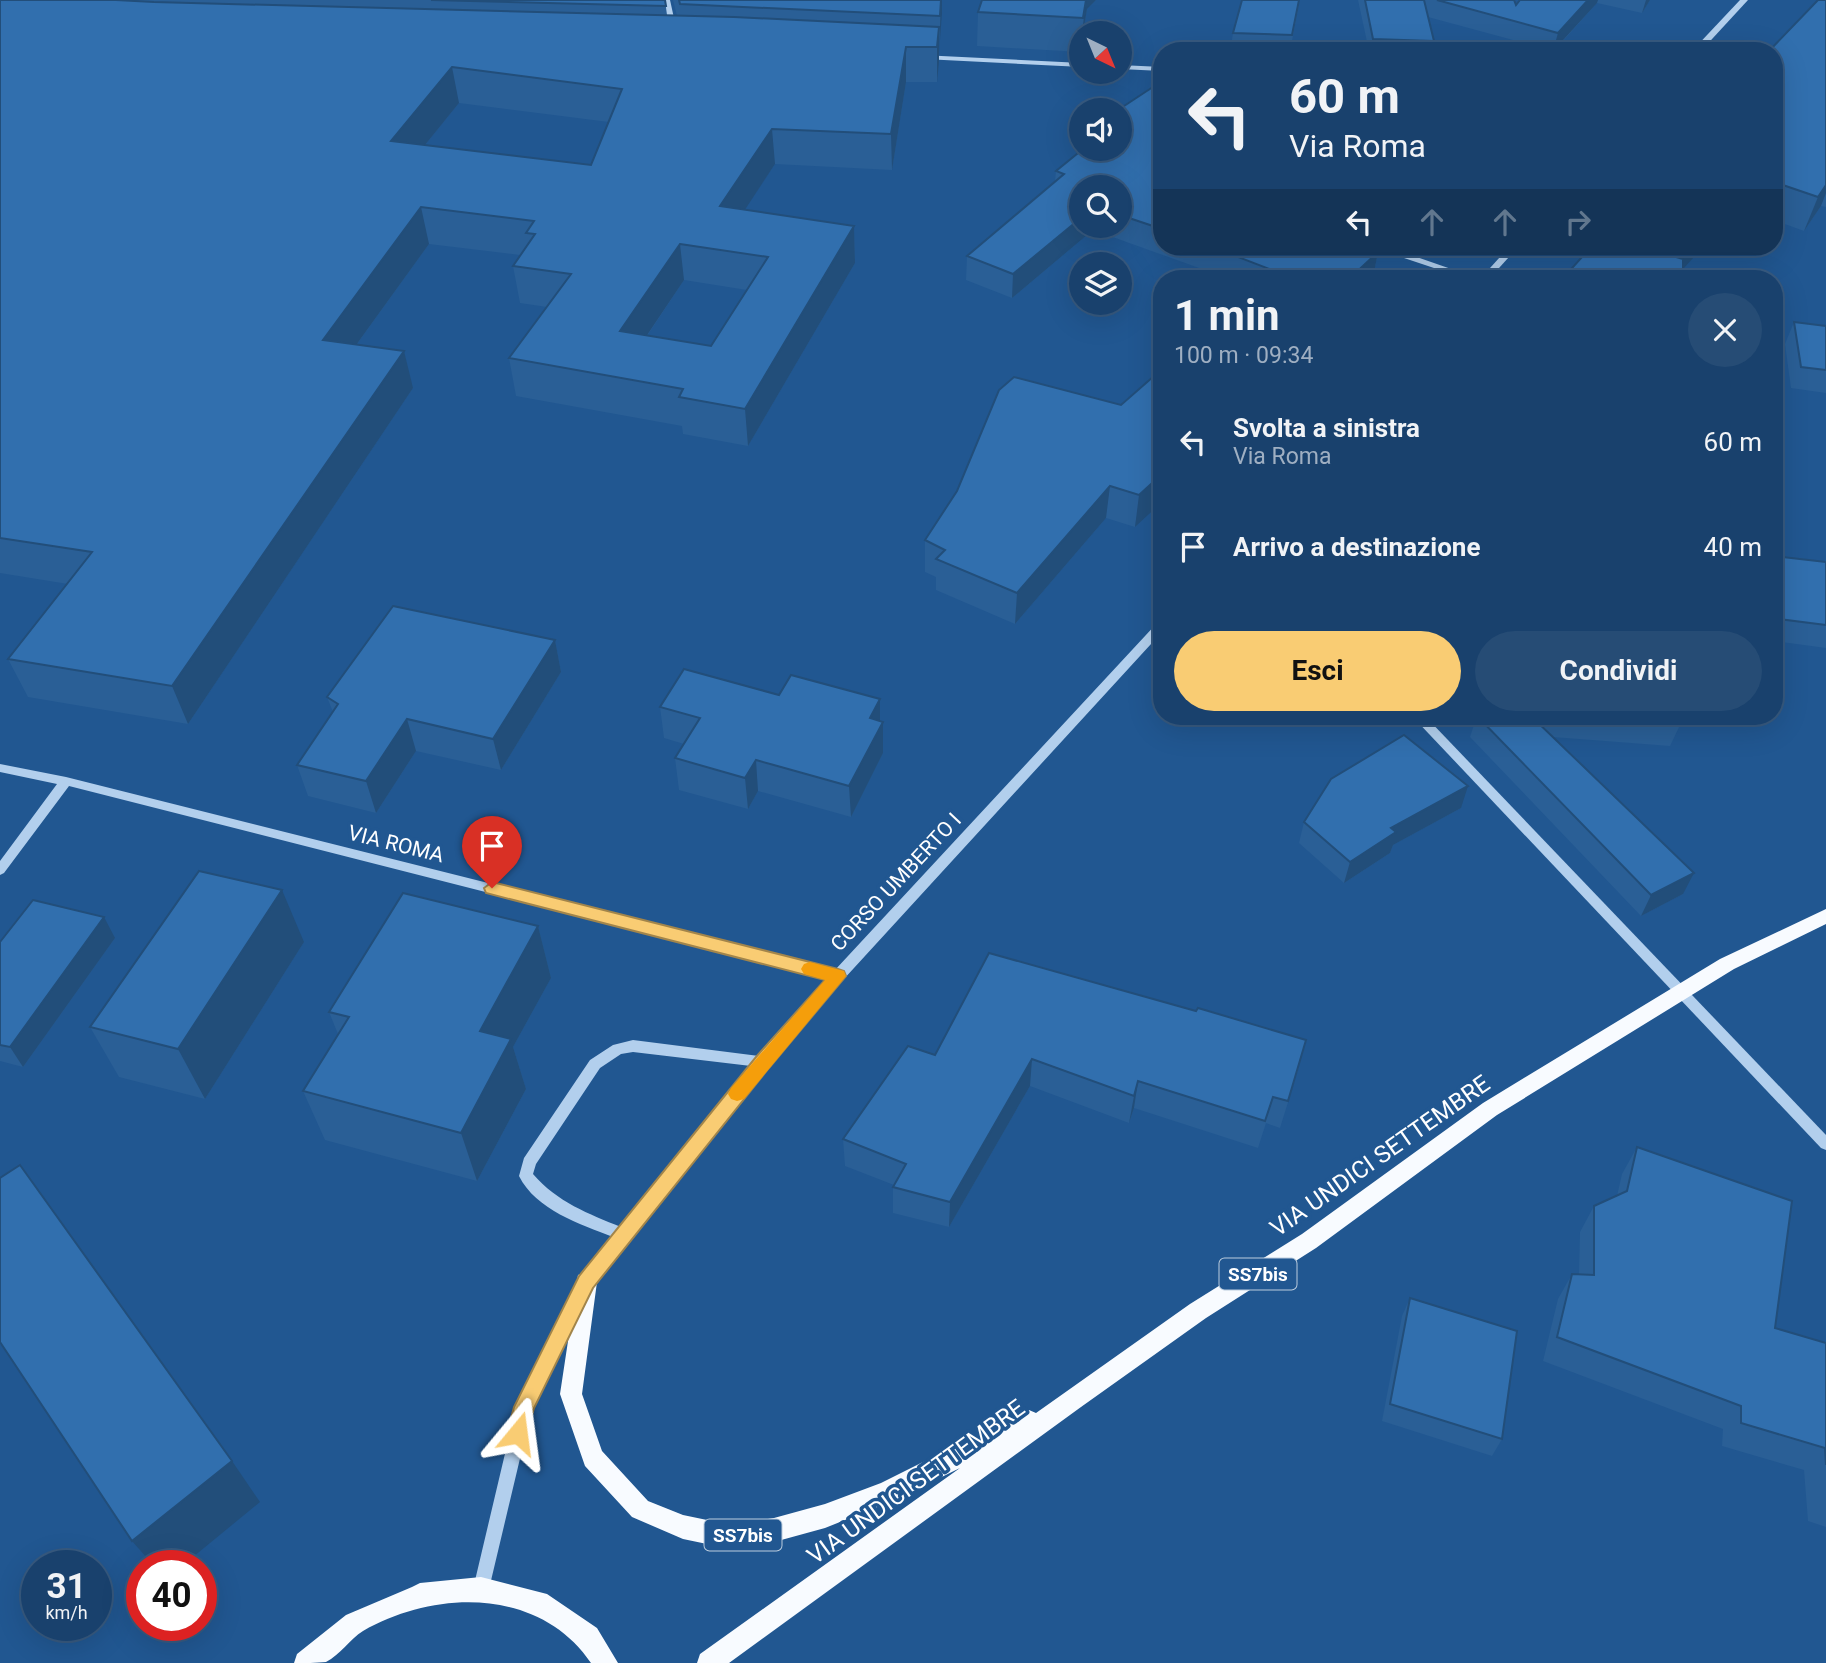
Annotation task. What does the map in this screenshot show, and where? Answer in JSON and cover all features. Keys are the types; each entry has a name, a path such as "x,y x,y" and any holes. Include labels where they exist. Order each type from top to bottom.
{"main road":[{"name":"VIA UNDICI SETTEMBRE","path":"709,1663 1073,1399 1198,1311 1309,1241 1490,1109 1727,964 1826,916"},
{"name":"SS7bis","path":"586,1282 571,1394 593,1458 640,1509 683,1527 730,1537 774,1530 825,1516 887,1492 1073,1399"},
{"path":"306,1663 354,1622 420,1595 481,1589 539,1602 587,1637 606,1663"}],"street":[{"path":"666,0 675,34"},
{"path":"1704,42 1744,0"},
{"path":"916,56 1069,64"},
{"path":"1132,68 1153,69"},
{"path":"1407,256 1448,270"},
{"path":"1492,270 1506,256"},
{"name":"CORSO UMBERTO I","path":"481,1589 524,1407 586,1282 762,1062 1153,635"},
{"path":"1427,725 1826,1144"},
{"name":"VIA ROMA","path":"0,768 66,780 838,976"},
{"path":"0,870 66,780"},
{"path":"624,1235 558,1205 534,1188 526,1176 529,1162 595,1064 618,1049 633,1046 762,1062"}],"building":[{"path":"0,0 116,0 734,17 939,27 937,47 906,47 891,134 772,129 720,206 854,226 745,409 679,397 683,389 509,358 571,274 513,266 535,234 526,233 534,221 421,207 323,340 404,351 172,686 8,659 92,552 0,538","holes":["452,67 622,89 591,165 391,141","680,244 768,257 711,346 620,331"]},
{"path":"431,0 665,0 666,6"},
{"path":"679,0 941,0 940,16 680,4"},
{"path":"982,0 1086,0 1083,18 978,12"},
{"path":"1242,0 1299,0 1292,35 1233,33"},
{"path":"1365,0 1424,0 1434,41 1373,39"},
{"path":"1437,0 1514,0 1516,5 1520,0 1588,0 1558,33"},
{"path":"1818,0 1826,0 1826,185 1818,197 1783,185 1783,42 1778,42"},
{"path":"1153,87 1153,226 1132,219 1132,175 1069,175 1069,228 1013,274 967,256 1064,174 1056,171 1069,160 1132,161 1132,101"},
{"path":"1236,256 1374,256 1359,270 1272,270"},
{"path":"1583,256 1677,256 1683,259 1683,270 1570,270"},
{"path":"1794,322 1826,326 1826,370 1801,367"},
{"path":"1014,377 1121,405 1153,377 1153,482 1139,495 1110,486 1017,593 936,559 945,550 925,540 957,491 999,390"},
{"path":"1783,557 1826,562 1826,625 1783,620"},
{"path":"393,606 555,640 493,739 407,719 366,781 297,765 338,704 327,697"},
{"path":"684,669 779,695 791,675 880,699 870,718 883,722 849,786 756,760 745,778 675,758 700,718 660,707"},
{"path":"1486,725 1540,725 1694,873 1651,895"},
{"path":"1404,735 1468,786 1391,828 1396,832 1350,862 1304,822 1331,779"},
{"path":"199,871 282,890 178,1049 90,1027"},
{"path":"403,893 538,926 480,1031 511,1039 461,1133 303,1091 349,1017 329,1012"},
{"path":"33,900 104,917 10,1047 0,1045 0,942"},
{"path":"989,953 1196,1011 1198,1008 1306,1040 1288,1101 1273,1097 1265,1121 1138,1081 1134,1096 1032,1059 950,1202 893,1187 906,1164 843,1139 908,1046 935,1055"},
{"path":"1637,1147 1792,1201 1775,1328 1826,1343 1826,1465 1825,1448 1741,1423 1741,1406 1557,1337 1572,1274 1594,1275 1594,1206 1627,1191"},
{"path":"20,1165 232,1461 132,1541 0,1342 0,1178"},
{"path":"1410,1298 1517,1331 1502,1439 1390,1404"}],"slow traffic":[{"path":"737,1094 838,976 810,969"}],"route":[{"path":"492,888 838,976 762,1062 586,1282 524,1407 518,1433"}]}
